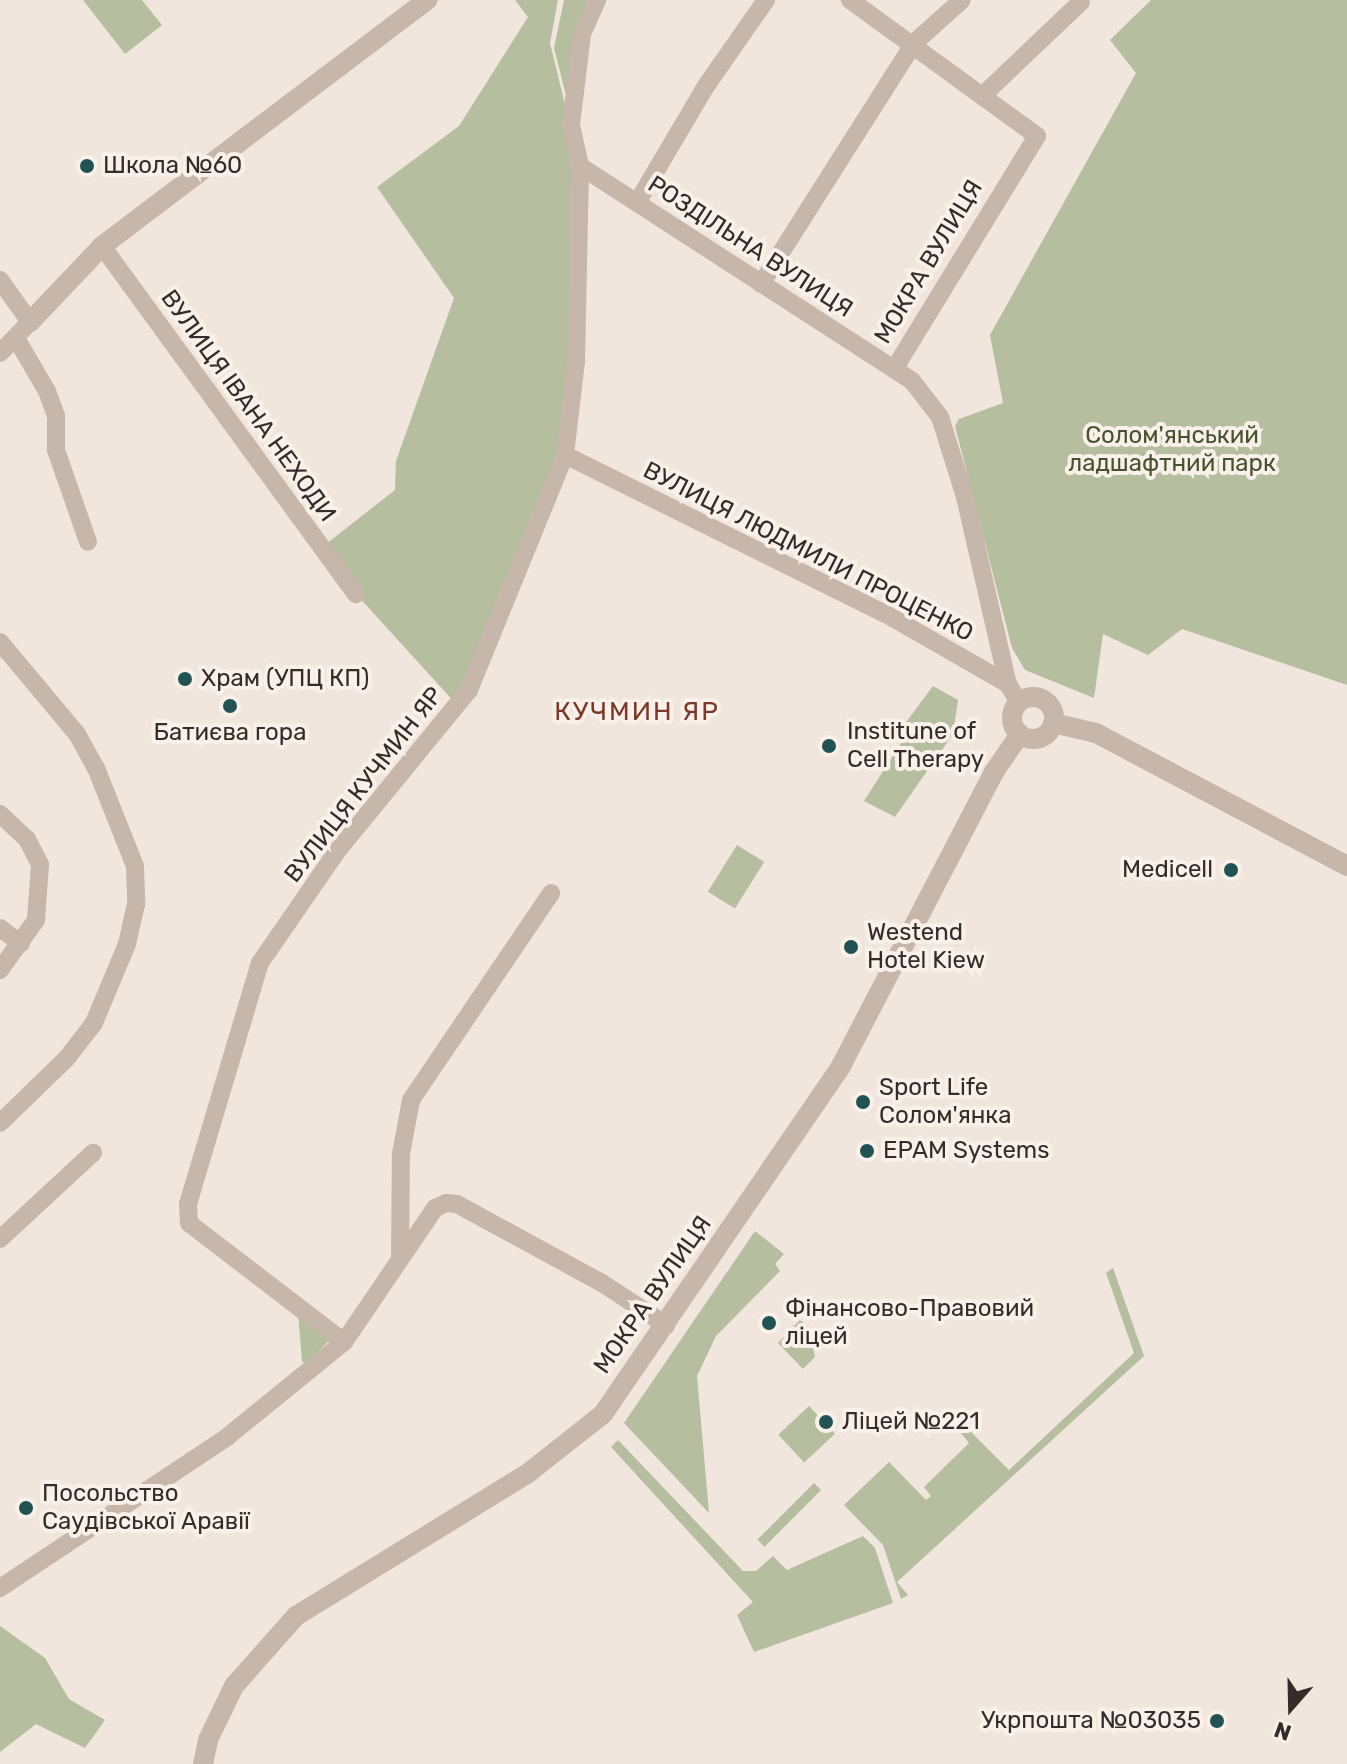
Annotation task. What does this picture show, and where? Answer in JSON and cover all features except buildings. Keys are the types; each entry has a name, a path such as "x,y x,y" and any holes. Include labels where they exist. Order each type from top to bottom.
{"street":[{"path":"0,353 102,246 427,0"},
{"name":"ВУЛИЦЯ КУЧМИН ЯР","path":"344,1342 189,1223 188,1204 260,963 338,850 469,690 565,455 576,361 580,166 571,125 582,34 597,0"},
{"path":"638,201 706,86 766,0"},
{"path":"850,0 983,95 1081,2"},
{"path":"761,284 914,43 962,0"},
{"name":"МОКРА ВУЛИЦЯ","path":"983,95 1037,136 894,369 912,381 940,417 965,497 1008,684"},
{"name":"РОЗДІЛЬНА ВУЛИЦЯ","path":"580,166 894,369"},
{"name":"ВУЛИЦЯ ІВАНА НЕХОДИ","path":"102,246 356,594"},
{"path":"0,280 30,322"},
{"path":"16,338 47,391 56,416 56,450 88,542"},
{"name":"ВУЛИЦЯ ЛЮДМИЛИ ПРОЦЕНКО","path":"565,455 886,614 1008,684 1019,702"},
{"path":"0,642 77,734 96,768 135,866 136,904 117,972 94,1023 67,1058 0,1123"},
{"path":"1044,701 1052,710 1053,723 1041,738 1020,734 1012,719 1019,702 1044,701"},
{"path":"1053,723 1096,733 1347,866"},
{"name":"МОКРА ВУЛИЦЯ","path":"203,1764 208,1740 234,1686 296,1616 560,1450 603,1414 841,1066 994,772 1020,734"},
{"path":"0,814 27,839 40,865 36,920 0,970"},
{"path":"400,1259 401,1154 411,1100 551,893"},
{"path":"0,928 21,944"},
{"path":"0,1239 93,1153"},
{"path":"0,1588 227,1437 344,1342 435,1208 457,1204 666,1325"}],"green space":[{"path":"83,0 142,0 162,25 125,54"},
{"path":"515,0 558,0 550,43 580,166 565,455 458,706 356,594 326,544 395,490 396,461 454,298 377,187 459,126 528,17"},
{"path":"564,0 593,0 571,115 554,48"},
{"name":"Солом'янський ладшафтний парк","path":"1151,0 1347,0 1347,685 1182,629 1148,655 1103,634 1094,698 1025,670 1012,648 955,426 959,419 1003,403 990,335 1136,73 1110,40"},
{"path":"933,686 958,700 953,734 895,817 864,801 901,743 901,729"},
{"path":"737,845 764,862 735,909 708,892"},
{"path":"755,1231 784,1254 775,1264 780,1271 716,1336 697,1376 709,1513 624,1423"},
{"path":"1113,1268 1144,1356 897,1582 908,1595 901,1599 883,1545 844,1505 889,1462 926,1500 931,1496 924,1487 969,1443 946,1415 956,1417 1009,1470 1134,1353 1106,1273"},
{"path":"298,1313 331,1339 305,1364 302,1361"},
{"path":"800,1320 809,1328 815,1357 803,1369 778,1343"},
{"path":"809,1406 835,1434 804,1462 778,1435"},
{"path":"618,1440 743,1571 756,1571 773,1556 787,1570 863,1536 875,1548 893,1603 754,1652 737,1615 753,1602 611,1447"},
{"path":"814,1483 821,1490 765,1547 757,1540"},
{"path":"0,1626 45,1658 69,1699 105,1720 85,1748 36,1724 0,1752"}],"place":[{"name":"Школа №60","path":"87,166"},
{"name":"Храм (УПЦ КП)","path":"185,679"},
{"name":"Батиєва гора","path":"230,706"},
{"name":"Institune of Cell Therapy","path":"829,746"},
{"name":"Medicell","path":"1231,870"},
{"name":"Westend Hotel Kiew","path":"851,947"},
{"name":"Sport Life Солом'янка","path":"863,1102"},
{"name":"EPAM Systems","path":"867,1151"},
{"name":"Фінансово-Правовий ліцей","path":"769,1323"},
{"name":"Ліцей №221","path":"826,1422"},
{"name":"Посольство Саудівської Аравії","path":"26,1508"},
{"name":"Укрпошта №03035","path":"1217,1721"}],"district":[{"name":"КУЧМИН ЯР","path":"637,712"}]}
